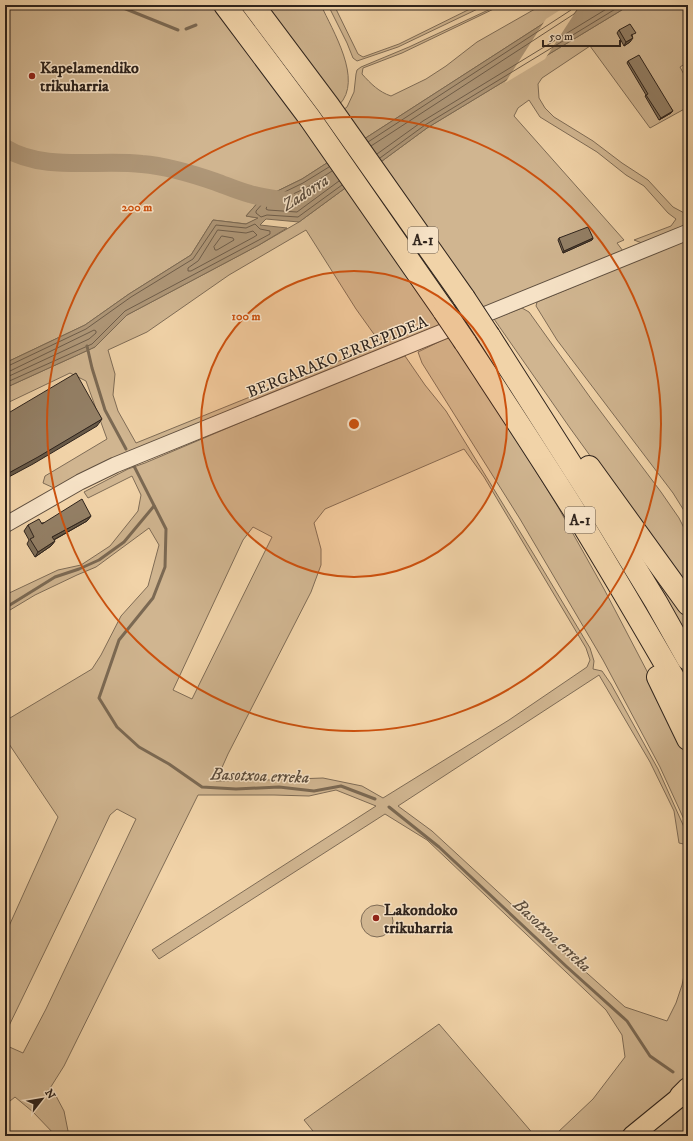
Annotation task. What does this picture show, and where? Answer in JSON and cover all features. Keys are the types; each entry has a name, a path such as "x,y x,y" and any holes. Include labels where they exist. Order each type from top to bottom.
{"highway":[{"name":"A-1","path":"225,5 309,117 465,342 572,506 637,614 688,703"},
{"name":"A-1","path":"252,5 328,105 464,298 598,506 688,658"},
{"path":"489,336 548,411 688,604"},
{"path":"572,506 688,739"}],"main road":[{"path":"632,1136 686,1092"}],"street":[{"name":"BERGARAKO ERREPIDEA","path":"5,525 80,482 115,465 688,232"}],"shaded area":[{"path":"5,5 213,5 257,61 310,136 347,107 354,92 357,70 361,67 409,47 499,5 502,5 402,53 363,68 362,74 369,81 379,90 391,96 426,79 446,66 477,42 542,5 572,5 302,179 261,199 246,216 259,218 246,224 213,220 191,255 129,294 85,325 5,363"},
{"path":"265,5 321,5 344,55 347,69 348,82 346,95 339,105"},
{"path":"328,5 334,5 358,54 363,57 399,44 478,5 486,5 398,47 357,61 353,58"},
{"path":"630,5 688,5 688,62 680,67 688,82 688,107 650,128 590,46 542,78 538,84 539,98 545,108 554,117 593,141 648,180 673,207 688,215 688,225 642,243 634,240 671,226 676,219 668,213 644,186 626,175 597,152 540,117 529,100 518,108 514,116 624,240 617,243 623,251 484,308 390,174 375,184 398,220 396,222 376,199 442,325 138,448 56,489 43,483 45,476 107,439 86,381 70,373 5,404 5,388 95,347 127,315 259,245 299,222 427,128","holes":["306,230 356,309 381,344 136,443 118,411 113,395 115,374 108,350 147,332 229,275"]},
{"path":"688,239 688,517 673,493 557,340 536,306 537,302"},
{"path":"522,308 529,312 679,518 688,536 688,591 570,428 494,319"},
{"path":"449,337 503,418 558,507 604,589 661,698 688,757 688,845 679,843 674,811 650,762 599,675 398,806 432,831 625,1007 667,1021 676,1003 682,985 688,957 688,1078 618,1136 558,1136 556,1134 593,1099 625,1057 622,1035 606,1010 427,840 385,814 159,959 152,950 376,806 336,790 309,796 198,795 64,1066 47,1093 56,1096 64,1111 69,1136 56,1136 33,1112 15,1097 5,1105 5,1045 5,935 58,817 5,738 5,721 92,669 121,616 148,586 159,545 149,528 96,567 35,595 5,613 5,595 58,570 81,565 110,546 138,511 141,495 132,476 88,498 84,492 128,469 327,386 405,356 425,385 446,411 590,648 594,661 593,669 602,671 611,684 658,769 684,827 687,826 660,767 603,660 520,519 422,363 418,352","holes":["464,449 484,477 586,648 590,660 587,667 509,720 383,798 362,786 323,778 216,781 228,754 311,592 321,565 321,549 314,523 325,509","253,527 272,537 192,699 173,690 243,540","117,809 136,819 46,1009 23,1053 5,1045 6,1032 110,815"]},
{"path":"611,507 688,613 688,639"},
{"path":"374,905 380,905 390,912 393,921 392,927 386,934 380,937 374,937 364,930 361,924 361,918 368,908"},
{"path":"439,1024 535,1136 317,1136 304,1120"},
{"path":"688,1101 688,1136 645,1136"}],"water":[{"name":"Zadorra","path":"572,5 630,5 427,128 299,222 266,219 260,225 287,228 259,245 127,315 95,347 5,388 5,363 85,325 129,294 191,255 213,220 246,224 258,218 246,216 261,199 302,179"}],"pier":[{"path":"568,5 580,5 545,59 505,83 546,19"}],"building":[{"path":"630,24 636,33 631,35 633,38 626,42 619,30"},
{"path":"639,55 673,111 661,118 646,95 648,94 628,61"},
{"path":"588,227 593,238 564,251 559,238"},
{"path":"76,373 102,419 5,475 5,415"},
{"path":"82,499 91,516 52,537 55,541 38,552 30,539 34,537 28,525 39,519 42,524"}],"waterway":[{"path":"116,5 178,30"},
{"path":"186,29 196,25"},
{"name":"Zadorra","path":"5,148 20,155 37,160 72,163 125,163 160,167 198,176 255,195 289,201"},
{"name":"Basotxoa erreka","path":"87,346 105,410 126,449"},
{"name":"Basotxoa erreka","path":"134,466 166,529 165,567 153,598 119,640 99,698 117,727 139,747 169,764 202,787 236,789 279,787 314,791 341,786 375,799"},
{"path":"5,608 55,577 99,560 124,542 154,506"},
{"name":"Basotxoa erreka","path":"389,807 439,847 627,1021 650,1056 673,1072"}],"place":[{"name":"Kapelamendiko trikuharria","path":"32,76"},
{"name":"Lakondoko trikuharria","path":"376,918"}]}
